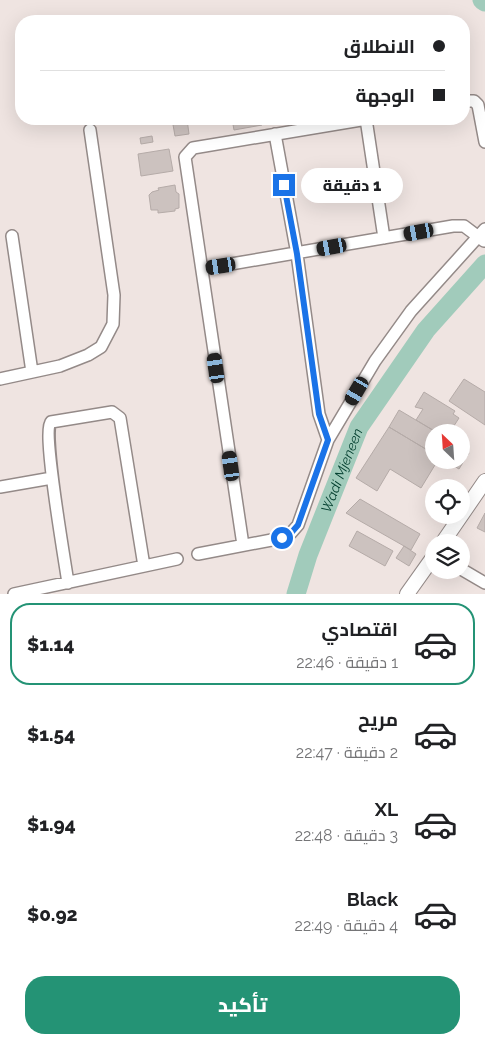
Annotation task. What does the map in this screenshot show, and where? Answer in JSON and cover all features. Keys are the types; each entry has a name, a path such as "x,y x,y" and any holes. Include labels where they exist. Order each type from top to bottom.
{"street":[{"path":"470,100 474,100 478,104 485,142"},
{"path":"242,545 185,157 187,152 193,148 330,125"},
{"path":"367,125 384,238"},
{"path":"0,379 72,363 101,346 113,324 114,295 90,130"},
{"path":"275,134 297,254 319,414 328,440"},
{"path":"198,554 282,538 291,533 298,525 328,440 375,360 411,311 483,236 464,226 453,226 202,269"},
{"path":"12,236 32,372"},
{"path":"68,582 52,478 48,424 60,420 112,412 120,418 144,566"},
{"path":"0,487 52,478"},
{"path":"449,534 485,481"},
{"path":"14,594 177,559"},
{"path":"407,594 425,569"},
{"path":"470,574 485,583"}],"building":[{"path":"173,125 188,125 189,134 175,136"},
{"path":"233,125 262,125 234,130"},
{"path":"152,136 153,142 141,144 140,138"},
{"path":"169,149 173,171 141,176 138,154"},
{"path":"175,185 176,192 179,194 179,208 175,209 175,211 158,213 158,210 151,210 149,195 159,190 158,188"},
{"path":"464,379 485,392 485,425 449,401"},
{"path":"424,392 455,411 453,414 459,418 455,424 425,425 416,420 423,409 415,407"},
{"path":"399,410 425,425 425,449 389,427"},
{"path":"389,427 425,449 425,469 433,469 421,488 390,469 377,491 356,478"},
{"path":"360,499 420,534 411,550 346,513"},
{"path":"485,513 485,532 477,528"},
{"path":"357,531 393,551 385,566 349,546"},
{"path":"404,546 416,554 409,566 396,558"}],"waterway":[{"name":"Wadi Mjeneen","path":"296,594 308,555 359,427 426,330 485,264"}],"route":[{"path":"282,538 291,533 298,525 328,440 319,414 297,254 284,185"}]}
